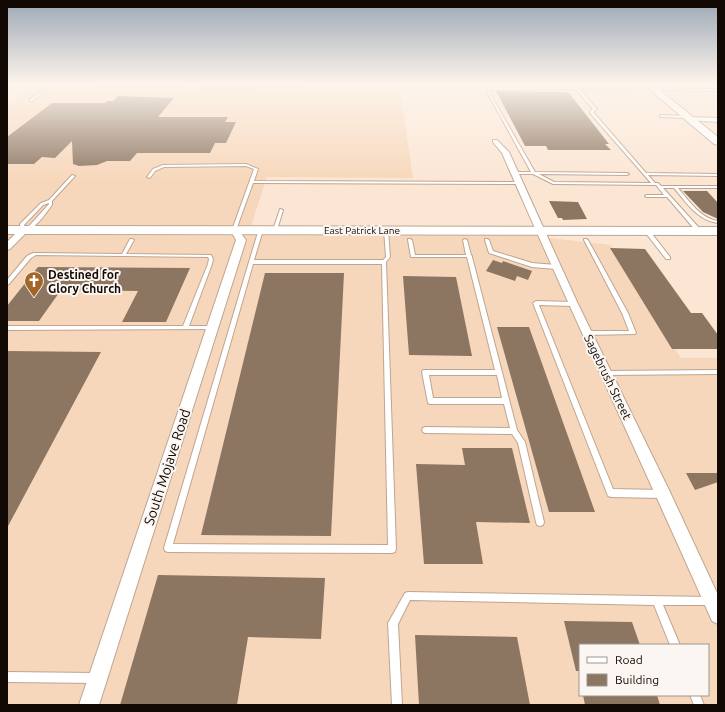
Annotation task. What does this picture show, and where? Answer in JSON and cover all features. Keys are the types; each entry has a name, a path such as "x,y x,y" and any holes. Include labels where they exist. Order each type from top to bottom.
{"main road":[{"path":"689,118 718,142"},
{"name":"East Patrick Lane","path":"9,239 24,230 238,235 650,235 718,240"},
{"name":"East Patrick Lane","path":"259,235 275,230 386,235 410,240 487,240 542,235 586,240 699,231 718,231"},
{"name":"East Patrick Lane","path":"9,239 132,240 238,235"}],"street":[{"path":"689,118 718,120"},
{"name":"Sagebrush Street","path":"495,141 505,152 513,173 586,333 664,494 718,615"},
{"name":"South Mojave Road","path":"89,705 212,328 238,235"}],"lane":[{"path":"502,116 534,173 553,183 654,184"},
{"path":"595,116 654,184 657,184 699,231"},
{"path":"664,116 689,118"},
{"path":"149,177 154,170 163,166 246,165 256,169 251,182 238,235"},
{"path":"513,173 627,174"},
{"path":"645,174 718,175"},
{"path":"50,201 51,204 32,226 24,230 22,225 42,204 50,201 73,176"},
{"path":"251,182 518,183"},
{"path":"659,187 717,188"},
{"path":"675,187 704,218 712,222 718,222"},
{"path":"647,196 668,196"},
{"path":"275,230 281,210"},
{"path":"259,235 168,548 392,549 384,262 388,257 386,235"},
{"path":"650,235 668,258"},
{"path":"123,255 132,240"},
{"path":"410,240 412,256 470,256"},
{"path":"465,240 514,431 521,442 540,522"},
{"path":"487,240 491,252 532,266 556,267"},
{"path":"586,240 633,333 586,333"},
{"path":"7,283 29,257 35,254 208,256 211,259 210,264 185,328"},
{"path":"251,262 384,262"},
{"path":"573,304 536,303 611,493 664,494"},
{"path":"7,328 212,328"},
{"path":"499,373 424,372 430,401 506,401"},
{"path":"606,373 718,372"},
{"path":"425,430 514,431"},
{"path":"397,705 393,623 408,596 712,601"},
{"path":"657,600 675,644"},
{"path":"7,677 98,678"}],"shaded area":[{"path":"7,116 404,116 413,178 267,177 251,226 7,225"},
{"path":"7,235 533,236 611,245 681,358 718,358 718,705 7,705"}],"building":[{"path":"34,116 228,117 225,122 236,122 226,143 215,143 210,153 137,153 130,161 107,161 97,165 79,166 73,164 72,141 55,158 42,157 34,164 7,164 7,137"},
{"path":"509,116 587,116 609,144 605,144 611,150 548,150 546,146 525,146"},
{"path":"683,191 707,191 718,203 718,219 703,212"},
{"path":"549,201 578,202 587,219 563,220 562,218 558,218"},
{"path":"610,248 645,249 691,313 702,313 718,335 718,349 672,349"},
{"path":"493,260 502,263 503,261 532,271 528,280 517,276 515,281 486,271"},
{"name":"Destined for Glory Church","path":"38,267 190,268 166,322 122,322 138,291 61,290 39,321 7,321 7,306"},
{"path":"265,273 344,273 331,536 201,535"},
{"path":"403,276 456,277 472,356 409,355"},
{"path":"497,327 529,327 595,512 549,512"},
{"path":"7,351 101,352 7,528"},
{"path":"462,448 512,448 530,523 476,522 483,564 424,564 416,464 465,465"},
{"path":"686,473 718,473 718,482 695,490"},
{"path":"158,575 325,578 321,639 248,637 237,705 120,705"},
{"path":"564,621 632,622 640,644 579,644 579,671 576,671"},
{"path":"415,635 517,637 530,705 419,705"},
{"path":"583,696 657,696 660,705 585,705"}],"place":[{"name":"Destined for Glory Church","path":"34,298"}]}
